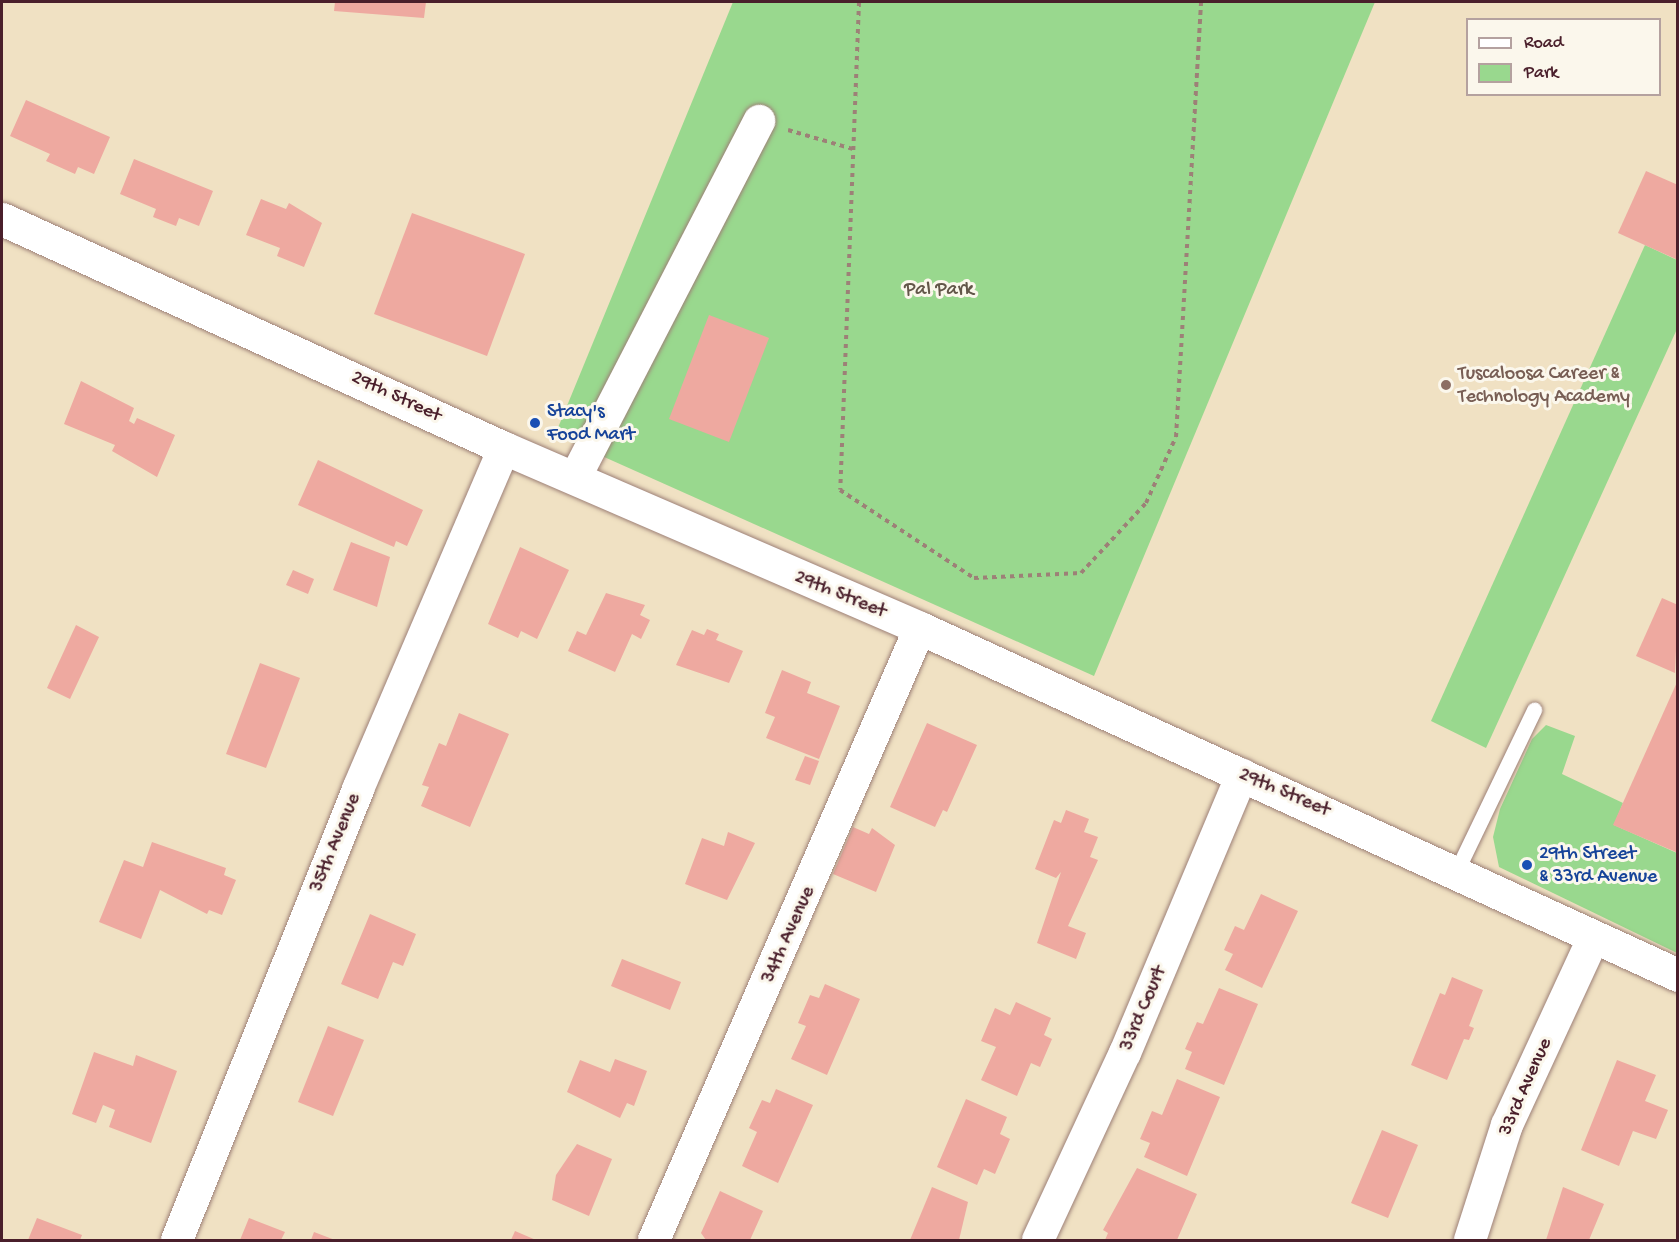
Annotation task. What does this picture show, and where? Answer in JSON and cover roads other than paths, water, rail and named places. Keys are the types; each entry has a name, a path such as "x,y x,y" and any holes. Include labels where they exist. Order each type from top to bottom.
{"street":[{"path":"575,478 759,121"},
{"name":"29th Street","path":"2,219 504,448 920,628 1457,870 1677,975"},
{"name":"35th Avenue","path":"177,1240 354,799 504,448"},
{"name":"34th Avenue","path":"654,1240 920,628"},
{"name":"33rd Court","path":"1038,1240 1125,1053 1242,775"},
{"name":"33rd Avenue","path":"1470,1240 1507,1125 1594,937"}],"lane":[{"path":"1457,870 1534,710"}],"place":[{"name":"Tuscaloosa Career & Technology Academy","path":"1446,385"},
{"name":"Stacy's Food Mart","path":"535,423"},
{"name":"29th Street & 33rd Avenue","path":"1527,865"}],"park label":[{"name":"Pal Park","path":"939,290"}]}
